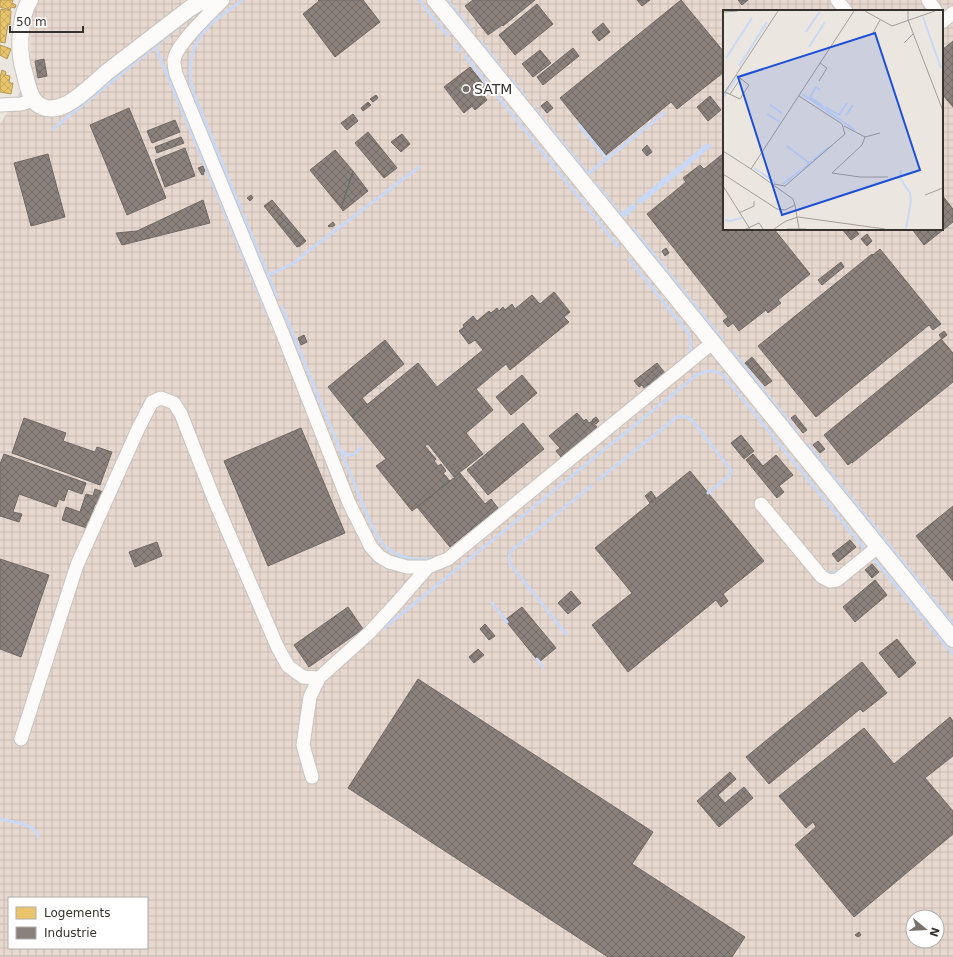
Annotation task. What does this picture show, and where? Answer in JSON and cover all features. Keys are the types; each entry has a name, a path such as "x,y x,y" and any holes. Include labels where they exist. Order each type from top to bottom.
{"main road":[{"path":"30,0 26,5 21,30 22,66 34,100 42,107 50,109 58,108 78,97 117,64 189,9 199,3 212,0"},
{"path":"435,0 953,639"}],"street":[{"path":"223,0 200,23 179,48 174,60 176,74 282,332 349,502 371,547 379,556 389,562 407,567 428,567 448,559 712,343"},
{"path":"837,0 845,10"},
{"path":"928,0 937,10"},
{"path":"0,106 21,104 34,100"},
{"path":"21,739 77,565 139,427 152,402 161,398 174,403 181,414 214,498 280,653 288,666 303,677 319,678"},
{"path":"761,504 822,577 830,581 836,580 879,546"},
{"path":"312,777 303,744 310,697 319,678 369,633 428,567"}],"shaded area":[{"path":"36,0 953,0 953,957 0,957 0,124 30,76 31,20"}],"building: Logements":[{"path":"0,0 13,0 12,3 16,5 15,8 11,7 10,10 0,7"},
{"path":"1,9 11,11 10,25 8,24 5,43 0,42"},
{"path":"0,45 11,49 7,59 0,55"},
{"path":"2,70 6,72 5,75 10,76 9,83 13,83 11,94 0,92 0,77"}],"building: Industrie":[{"path":"318,0 363,0 380,22 335,57 303,14 319,1"},
{"path":"473,0 535,0 503,26 502,25 488,35 465,6"},
{"path":"637,0 650,0 642,6"},
{"path":"681,0 723,51 723,73 677,109 671,102 606,155 560,98"},
{"path":"738,0 748,0 742,5"},
{"path":"537,4 553,24 515,55 499,35"},
{"path":"603,23 610,32 599,41 592,32"},
{"path":"953,41 953,107 943,95 943,49"},
{"path":"573,48 579,56 543,85 537,77"},
{"path":"540,50 551,63 533,77 522,64"},
{"path":"44,59 47,76 38,78 35,61"},
{"name":"SATM","path":"470,67 489,91 484,96 487,100 475,110 472,106 464,113 444,87"},
{"path":"376,95 378,98 373,102 370,99"},
{"path":"710,96 721,110 708,121 697,107"},
{"path":"547,101 553,108 547,113 541,106"},
{"path":"368,102 371,105 363,111 361,108"},
{"path":"129,108 166,198 127,215 90,125"},
{"path":"353,114 358,121 347,130 341,123"},
{"path":"175,120 180,132 152,143 147,131"},
{"path":"368,132 397,168 384,178 355,143"},
{"path":"402,134 410,144 401,152 391,142"},
{"path":"181,137 184,143 157,153 155,147"},
{"path":"647,145 652,152 647,156 642,150"},
{"path":"185,148 195,176 165,187 155,160"},
{"path":"335,150 353,171 341,208 310,170"},
{"path":"48,154 65,217 31,226 14,163"},
{"path":"723,154 723,230 775,230 810,274 778,300 781,303 768,313 766,310 739,331 733,323 728,327 723,321 728,317 647,214 686,182 683,178 700,165 704,169"},
{"path":"203,166 205,171 202,175 198,168"},
{"path":"353,171 368,191 343,211 341,208"},
{"path":"251,195 253,198 250,201 247,198"},
{"path":"943,196 953,209 953,222 943,230"},
{"path":"203,200 210,223 122,245 116,233 137,231"},
{"path":"272,200 306,241 300,246 297,247 264,206"},
{"path":"333,222 335,225 332,227 328,226"},
{"path":"843,230 856,230 859,234 851,240"},
{"path":"913,230 943,230 924,245"},
{"path":"867,234 872,241 867,246 861,239"},
{"path":"666,248 669,253 665,256 662,251"},
{"path":"880,249 941,324 933,330 929,325 816,417 758,346"},
{"path":"841,262 844,267 822,285 818,280"},
{"path":"554,292 570,312 564,317 569,322 510,370 506,364 476,389 493,410 466,433 483,454 454,477 428,444 425,446 436,459 434,461 438,466 441,464 446,471 443,473 450,481 412,511 376,466 386,459 352,417 418,363 437,387 483,350 475,340 469,344 459,331 473,316 477,321 489,311 491,313 497,308 499,311 503,307 505,310 512,304 515,309 532,295 540,304"},
{"path":"944,331 947,335 942,339 939,335"},
{"path":"304,335 307,342 301,345 298,338"},
{"path":"941,339 953,353 953,382 848,465 824,435"},
{"path":"385,340 404,364 362,398 367,404 352,417 328,387"},
{"path":"752,357 772,381 765,386 745,363"},
{"path":"657,363 665,373 650,385 649,384 644,388 642,385 639,387 634,381"},
{"path":"522,375 537,393 511,415 496,397"},
{"path":"577,413 584,421 586,419 589,423 592,421 597,427 561,457 556,451 560,448 549,436"},
{"path":"795,415 807,430 803,433 791,418"},
{"path":"596,417 599,421 596,424 592,420"},
{"path":"24,418 66,433 63,441 95,452 97,447 112,452 100,485 12,453"},
{"path":"523,423 544,449 488,495 467,470"},
{"path":"301,428 345,533 268,566 224,461"},
{"path":"741,435 754,451 744,459 731,443"},
{"path":"818,441 825,449 820,453 813,445"},
{"path":"4,454 86,483 82,494 68,489 64,501 59,499 56,507 19,494 13,512 22,514 19,522 0,516 0,464"},
{"path":"753,454 763,466 776,455 793,475 779,486 784,492 777,498 746,460"},
{"path":"690,471 764,561 723,594 728,601 721,607 716,600 628,672 592,625 632,593 595,548"},
{"path":"460,473 485,504 491,499 498,508 450,547 417,507"},
{"path":"95,489 103,492 99,505 95,504 87,528 62,520 66,507 80,512 86,494 93,496"},
{"path":"651,491 656,498 650,503 645,496"},
{"path":"953,506 953,581 916,536"},
{"path":"850,540 856,547 838,562 832,554"},
{"path":"157,542 162,556 135,567 129,552"},
{"path":"0,559 49,575 21,657 0,649"},
{"path":"872,564 879,572 872,578 865,570"},
{"path":"875,580 887,595 855,622 843,607"},
{"path":"571,591 581,603 568,614 558,603"},
{"path":"348,607 363,629 309,667 294,645"},
{"path":"522,607 556,648 539,662 505,620"},
{"path":"485,624 495,636 489,640 480,629"},
{"path":"897,639 916,663 899,678 879,653"},
{"path":"478,649 484,655 474,663 469,657"},
{"path":"862,662 887,693 863,712 860,709 769,784 746,757"},
{"path":"418,679 653,832 632,864 745,937 732,957 608,957 348,788"},
{"path":"950,717 953,721 953,756 925,778 953,811 953,834 854,917 795,845 816,827 813,822 806,828 779,796 864,728 894,764"},
{"path":"730,772 736,779 718,795 725,803 744,787 753,798 719,827 697,801"},
{"path":"859,932 861,935 858,937 855,935"}],"waterway":[{"path":"241,209 194,94 190,76 190,67 194,50 202,34 208,27 242,0"},
{"path":"419,0 448,36"},
{"path":"447,0 472,31"},
{"path":"53,129 180,26"},
{"path":"480,41 503,70"},
{"path":"455,44 460,51"},
{"path":"155,46 268,316"},
{"path":"465,56 618,246"},
{"path":"510,78 525,97"},
{"path":"533,107 588,174"},
{"path":"589,173 664,113"},
{"path":"579,125 607,159"},
{"path":"638,201 707,145"},
{"path":"640,203 710,146"},
{"path":"269,275 294,263 419,167"},
{"path":"595,183 621,215 633,205"},
{"path":"623,217 635,207"},
{"path":"243,214 277,297"},
{"path":"633,229 723,340"},
{"path":"629,259 689,334 691,344 689,356"},
{"path":"282,307 375,532 384,545 401,556 414,559 435,558"},
{"path":"732,351 798,433"},
{"path":"384,628 693,378 707,371 714,371 722,374"},
{"path":"723,375 864,548"},
{"path":"598,480 677,417 683,416 691,419 731,470 729,476 708,493"},
{"path":"808,445 953,624"},
{"path":"342,452 352,456 361,448"},
{"path":"566,634 510,564 509,557 512,550 591,486"},
{"path":"873,558 953,654"},
{"path":"825,571 831,574 838,571"},
{"path":"492,603 507,622"},
{"path":"537,659 543,667"},
{"path":"0,819 28,826 32,828 38,836"}],"place":[{"name":"SATM","path":"466,89"}]}
